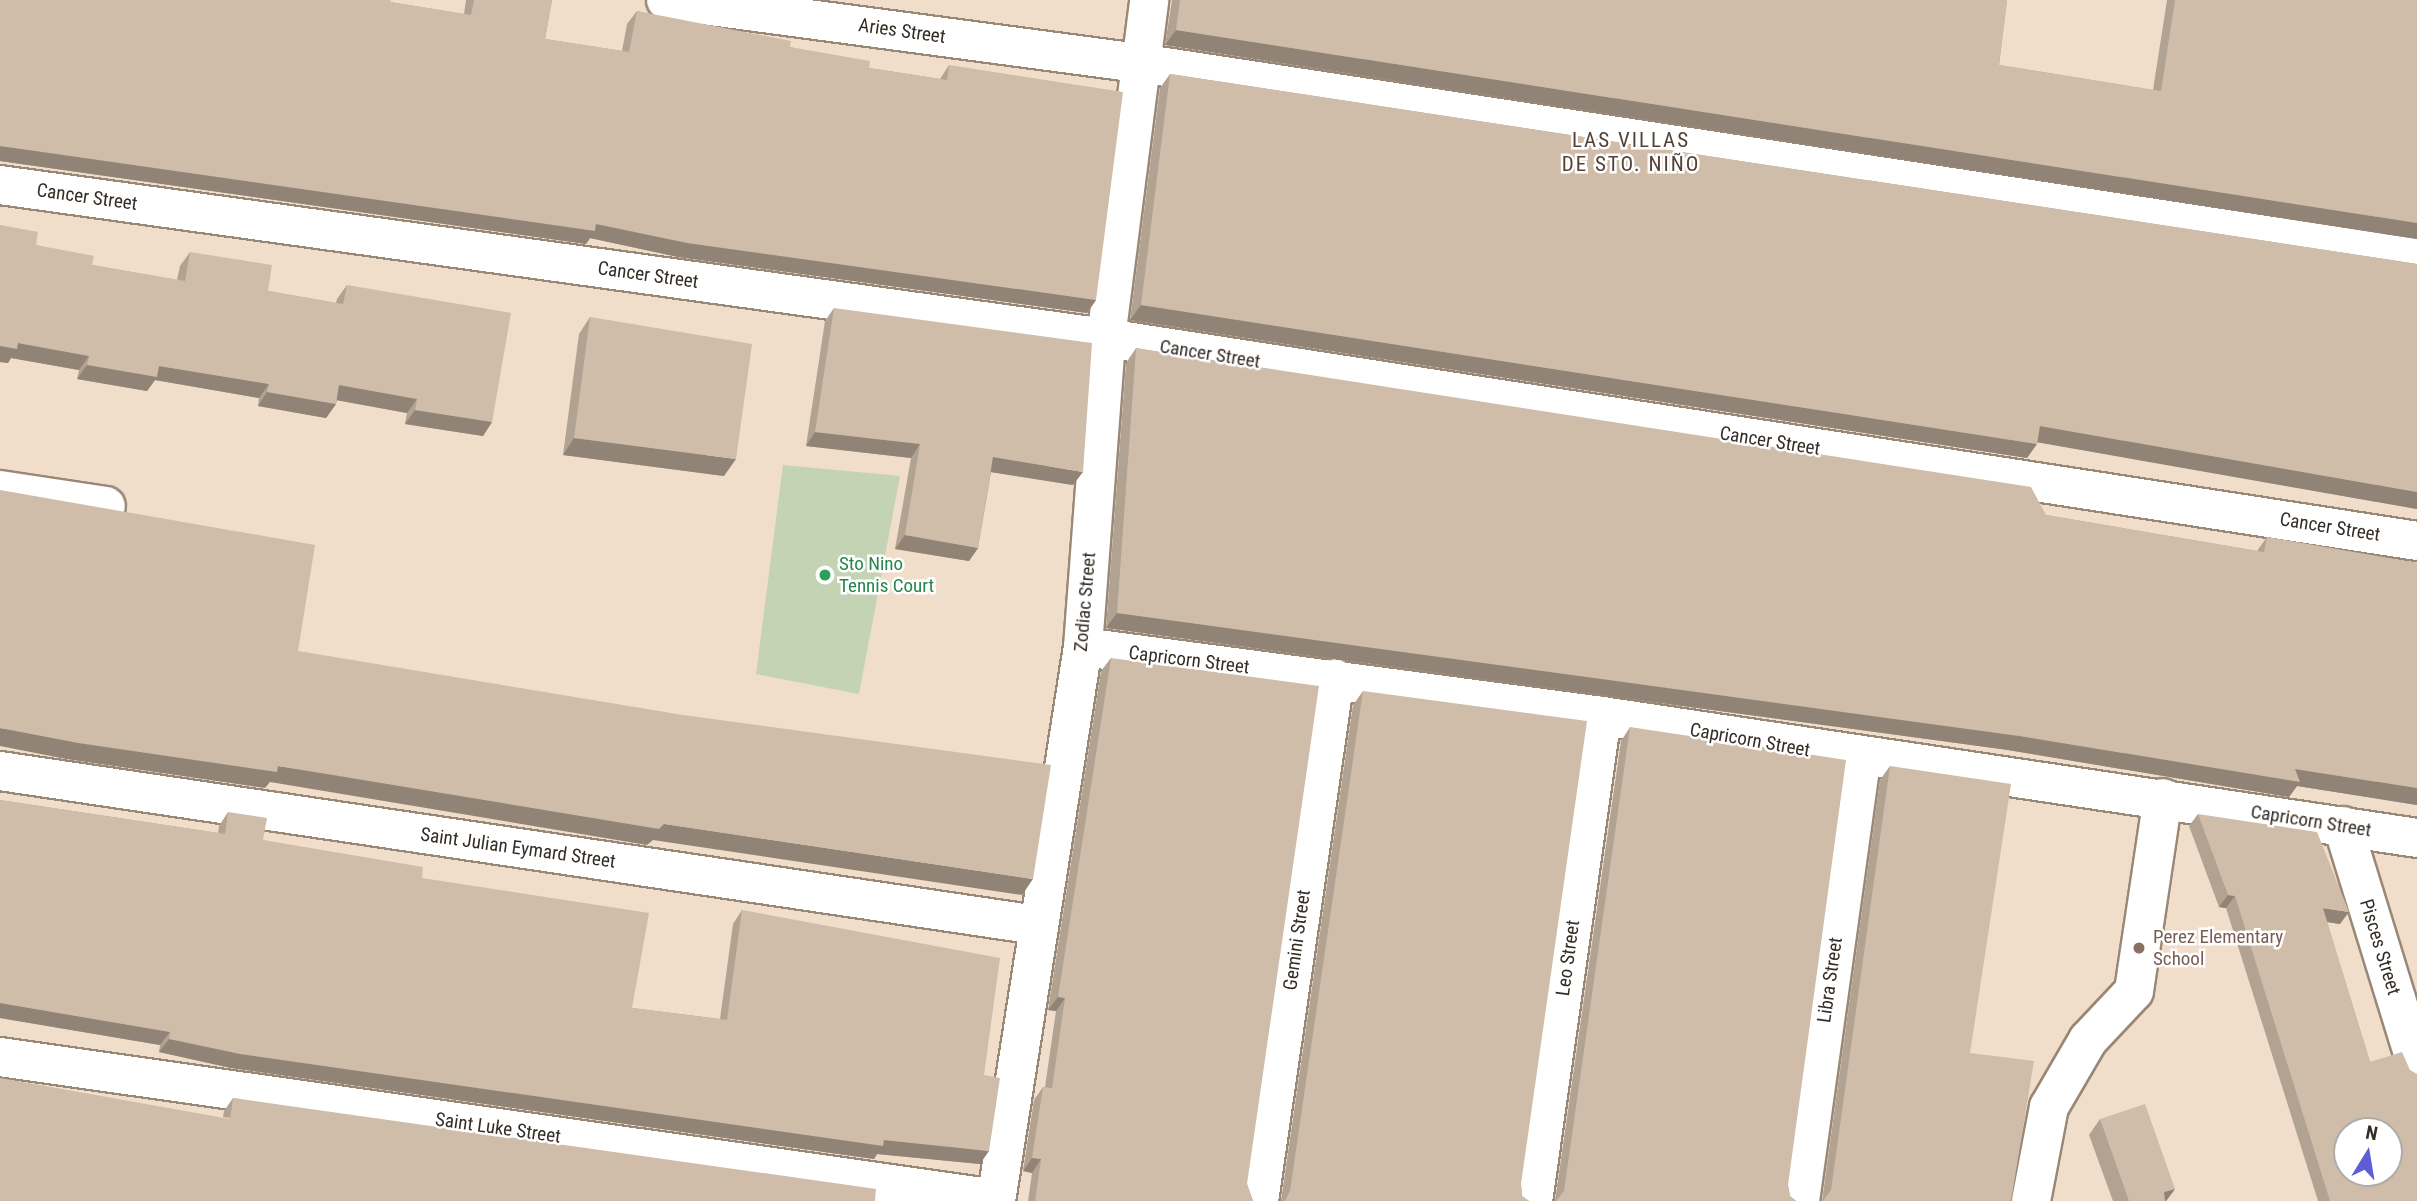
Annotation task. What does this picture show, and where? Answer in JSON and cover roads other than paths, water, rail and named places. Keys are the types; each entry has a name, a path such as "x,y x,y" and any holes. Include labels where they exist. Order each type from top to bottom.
{"street":[{"name":"Aries Street","path":"666,0 1139,63 2417,258"},
{"name":"Zodiac Street","path":"996,1200 1037,925 1083,647 1105,338 1149,0"},
{"name":"Cancer Street","path":"0,185 1105,338 2417,541"},
{"path":"0,490 106,506"},
{"name":"Capricorn Street","path":"1083,647 1335,678 1602,716 1861,759 2163,798 2417,838"},
{"name":"Gemini Street","path":"1259,1201 1335,678"},
{"name":"Leo Street","path":"1533,1201 1602,716"},
{"name":"Libra Street","path":"1800,1201 1861,759"},
{"name":"Saint Julian Eymard Street","path":"0,771 1037,925"},
{"path":"2031,1201 2049,1107 2088,1040 2134,991 2163,798"},
{"name":"Pisces Street","path":"2343,826 2417,1067"},
{"name":"Saint Luke Street","path":"0,1057 996,1200"}],"place":[{"name":"Sto Nino Tennis Court","path":"825,575"},
{"name":"Perez Elementary School","path":"2139,948"}],"district":[{"name":"LAS VILLAS DE STO. NIÑO","path":"1631,152"}]}
